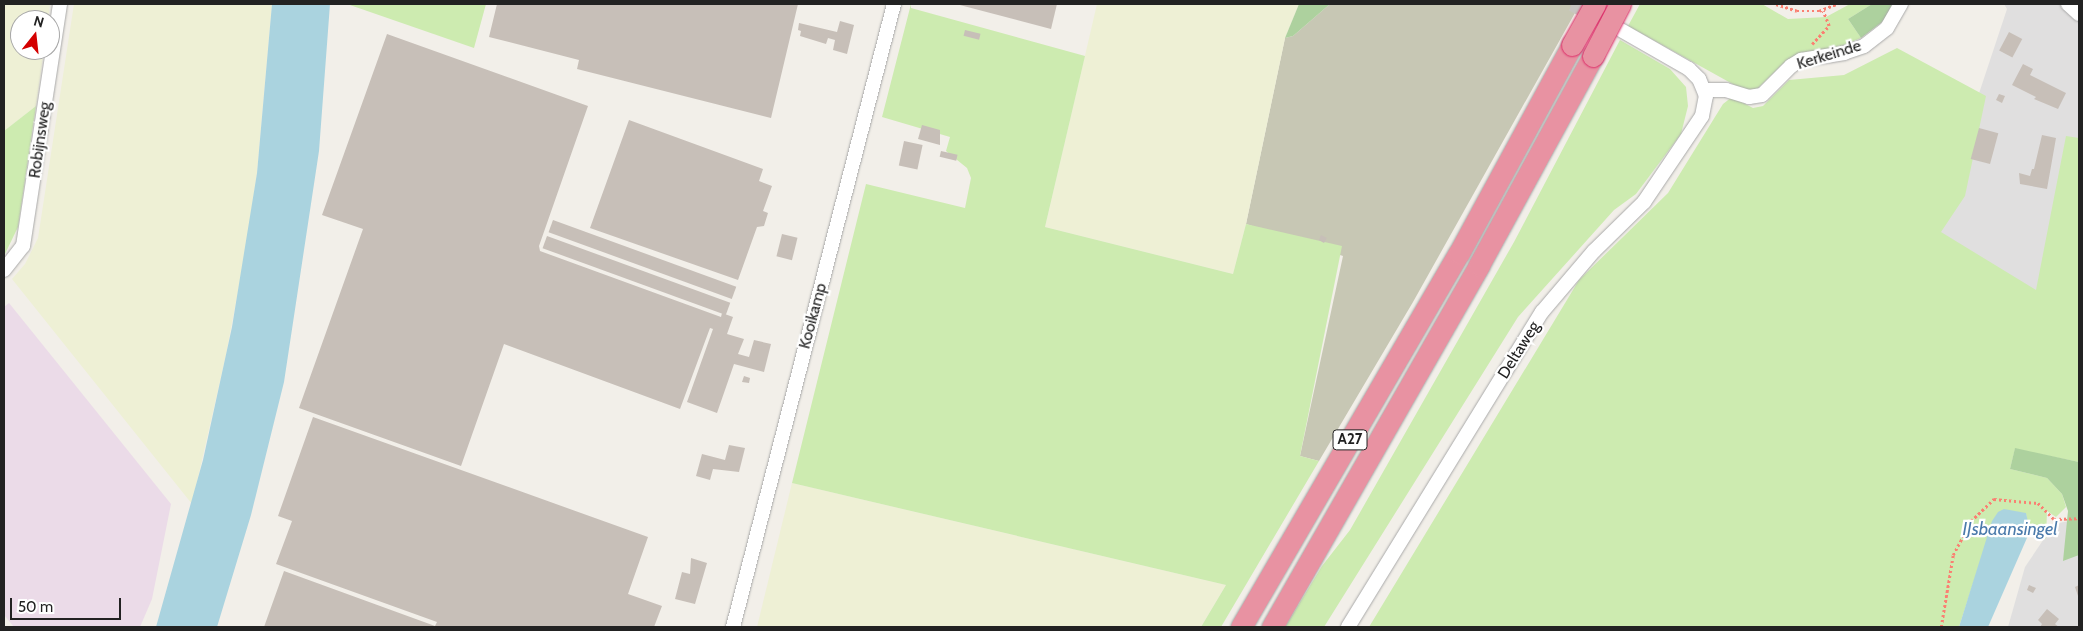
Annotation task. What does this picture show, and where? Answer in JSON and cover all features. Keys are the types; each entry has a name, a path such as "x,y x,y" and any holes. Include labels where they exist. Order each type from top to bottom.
{"highway":[{"name":"A27","path":"1241,627 1459,253 1595,4"},
{"name":"A27","path":"1272,627 1479,265 1620,4"}],"street":[{"name":"Robijnsweg","path":"4,270 23,246 60,4"},
{"name":"Kooikamp","path":"733,627 894,4"},
{"name":"Kerkeinde","path":"1705,90 1726,90 1757,97 1791,66 1801,60 1844,53 1864,46 1887,28 1901,4"},
{"path":"2068,4 2079,14"},
{"path":"1621,30 1689,69 1705,90"},
{"name":"Deltaweg","path":"1348,627 1542,312 1594,250 1644,202 1696,129 1704,109 1705,90"}],"path":[{"path":"1776,4 1797,11 1824,11 1836,4"},
{"path":"1791,66 1829,26 1824,11"},
{"path":"1941,627 1953,555 1971,520 1994,499 2038,504 2054,519 2079,518"}],"shaded area":[{"path":"4,4 50,4 49,10 10,10 10,60 43,60 36,106 4,131"},
{"path":"74,4 272,4 257,173 246,249 226,355 192,504 12,279 25,264 38,238"},
{"path":"1097,4 1299,4 1285,38 1246,224 1233,274 1045,227"},
{"path":"1330,4 1580,4 1413,302 1319,461 1300,456 1343,256 1246,224 1285,38 1293,36"},
{"path":"2004,4 2079,4 2079,173 2039,295 1932,235 2007,9"},
{"path":"9,303 171,504 152,599 140,627 14,627 4,615 4,307"},
{"path":"792,483 1226,585 1201,627 757,627"},
{"path":"2079,519 2079,627 2008,627 2025,567 2054,524"}],"green space":[{"path":"347,4 486,4 474,48"},
{"path":"911,4 911,8 1085,56 1045,227 1233,274 1246,224 1342,246 1300,456 1319,461 1221,627 1201,627 1226,585 792,483 866,184 965,208 971,178 967,168 946,151 950,137 882,117"},
{"path":"1299,4 1330,4 1293,36 1285,38"},
{"path":"1640,4 1762,4 1788,19 1826,17 1850,4 1872,4 1848,19 1861,38 1829,51 1787,60 1758,88 1747,92 1628,26"},
{"path":"1872,4 1892,4 1886,19 1861,38 1848,19"},
{"path":"1620,40 1670,69 1686,87 1688,106 1681,134 1636,194 1614,210 1518,317 1324,627 1285,627 1322,566 1350,530 1514,242"},
{"path":"1897,48 1986,96 1965,196 1941,232 2036,290 2066,136 2079,138 2079,462 2015,449 2010,469 2047,478 2062,494 2066,507 2056,517 2047,511 2046,539 2028,534 2026,513 1989,534 1959,627 1369,627 1579,280 1668,193 1723,104 1732,97 1753,108 1763,106 1789,80 1844,75"},
{"path":"36,106 18,227 4,256 4,131"},
{"path":"2015,448 2079,462 2079,555 2063,561 2068,511 2062,494 2047,478 2010,469"}],"water":[{"path":"272,4 330,4 319,151 284,382 251,515 217,627 156,627 203,460 232,327 257,173"},
{"name":"IJsbaansingel","path":"2004,509 2026,513 2030,531 1988,627 1959,627 1992,521 1998,512"}],"building":[{"path":"497,4 798,4 771,118 577,69 579,60 489,37"},
{"path":"956,4 1057,4 1051,29"},
{"path":"840,21 854,25 847,54 833,50 835,40 828,38 826,44 800,36 801,31 798,30 799,23 837,32"},
{"path":"965,30 981,34 979,40 964,36"},
{"path":"2009,32 2022,39 2012,58 1999,51"},
{"path":"387,34 588,106 539,246 540,251 721,317 722,313 733,317 727,334 744,339 738,354 749,357 754,340 771,344 764,372 734,364 717,413 687,402 713,329 710,328 680,409 504,344 461,466 299,408 363,229 322,215"},
{"path":"2023,64 2033,69 2030,75 2066,93 2058,109 2034,99 2036,97 2012,85"},
{"path":"1999,94 2005,96 2002,103 1996,100"},
{"path":"629,120 763,169 759,181 772,186 763,211 768,213 764,226 757,227 738,280 590,228"},
{"path":"922,125 940,130 940,145 918,139"},
{"path":"1979,128 1998,133 1990,164 1971,159"},
{"path":"2042,135 2056,138 2047,189 2020,184 2019,173 2030,176 2032,169 2034,169"},
{"path":"904,141 923,145 917,169 899,165"},
{"path":"941,151 958,155 956,161 940,157"},
{"path":"553,220 736,287 732,299 549,232"},
{"path":"782,234 798,238 792,260 776,256"},
{"path":"1321,235 1327,238 1324,243 1319,240"},
{"path":"547,236 730,303 726,315 543,248"},
{"path":"744,376 750,378 749,383 742,382"},
{"path":"313,417 648,537 628,594 662,606 654,627 264,627 284,571 435,626 437,622 276,564 292,521 278,516"},
{"path":"729,445 745,448 739,472 713,469 710,480 696,476 702,454 725,460"},
{"path":"691,558 707,563 695,604 675,599 682,572 690,574"},
{"path":"2029,585 2036,588 2033,593 2027,590"},
{"path":"2079,585 2079,599 2075,587"},
{"path":"2047,609 2059,619 2055,624 2059,627 2040,627 2042,624 2038,620"}],"tunnel":[{"path":"1572,4 1616,28"}]}
